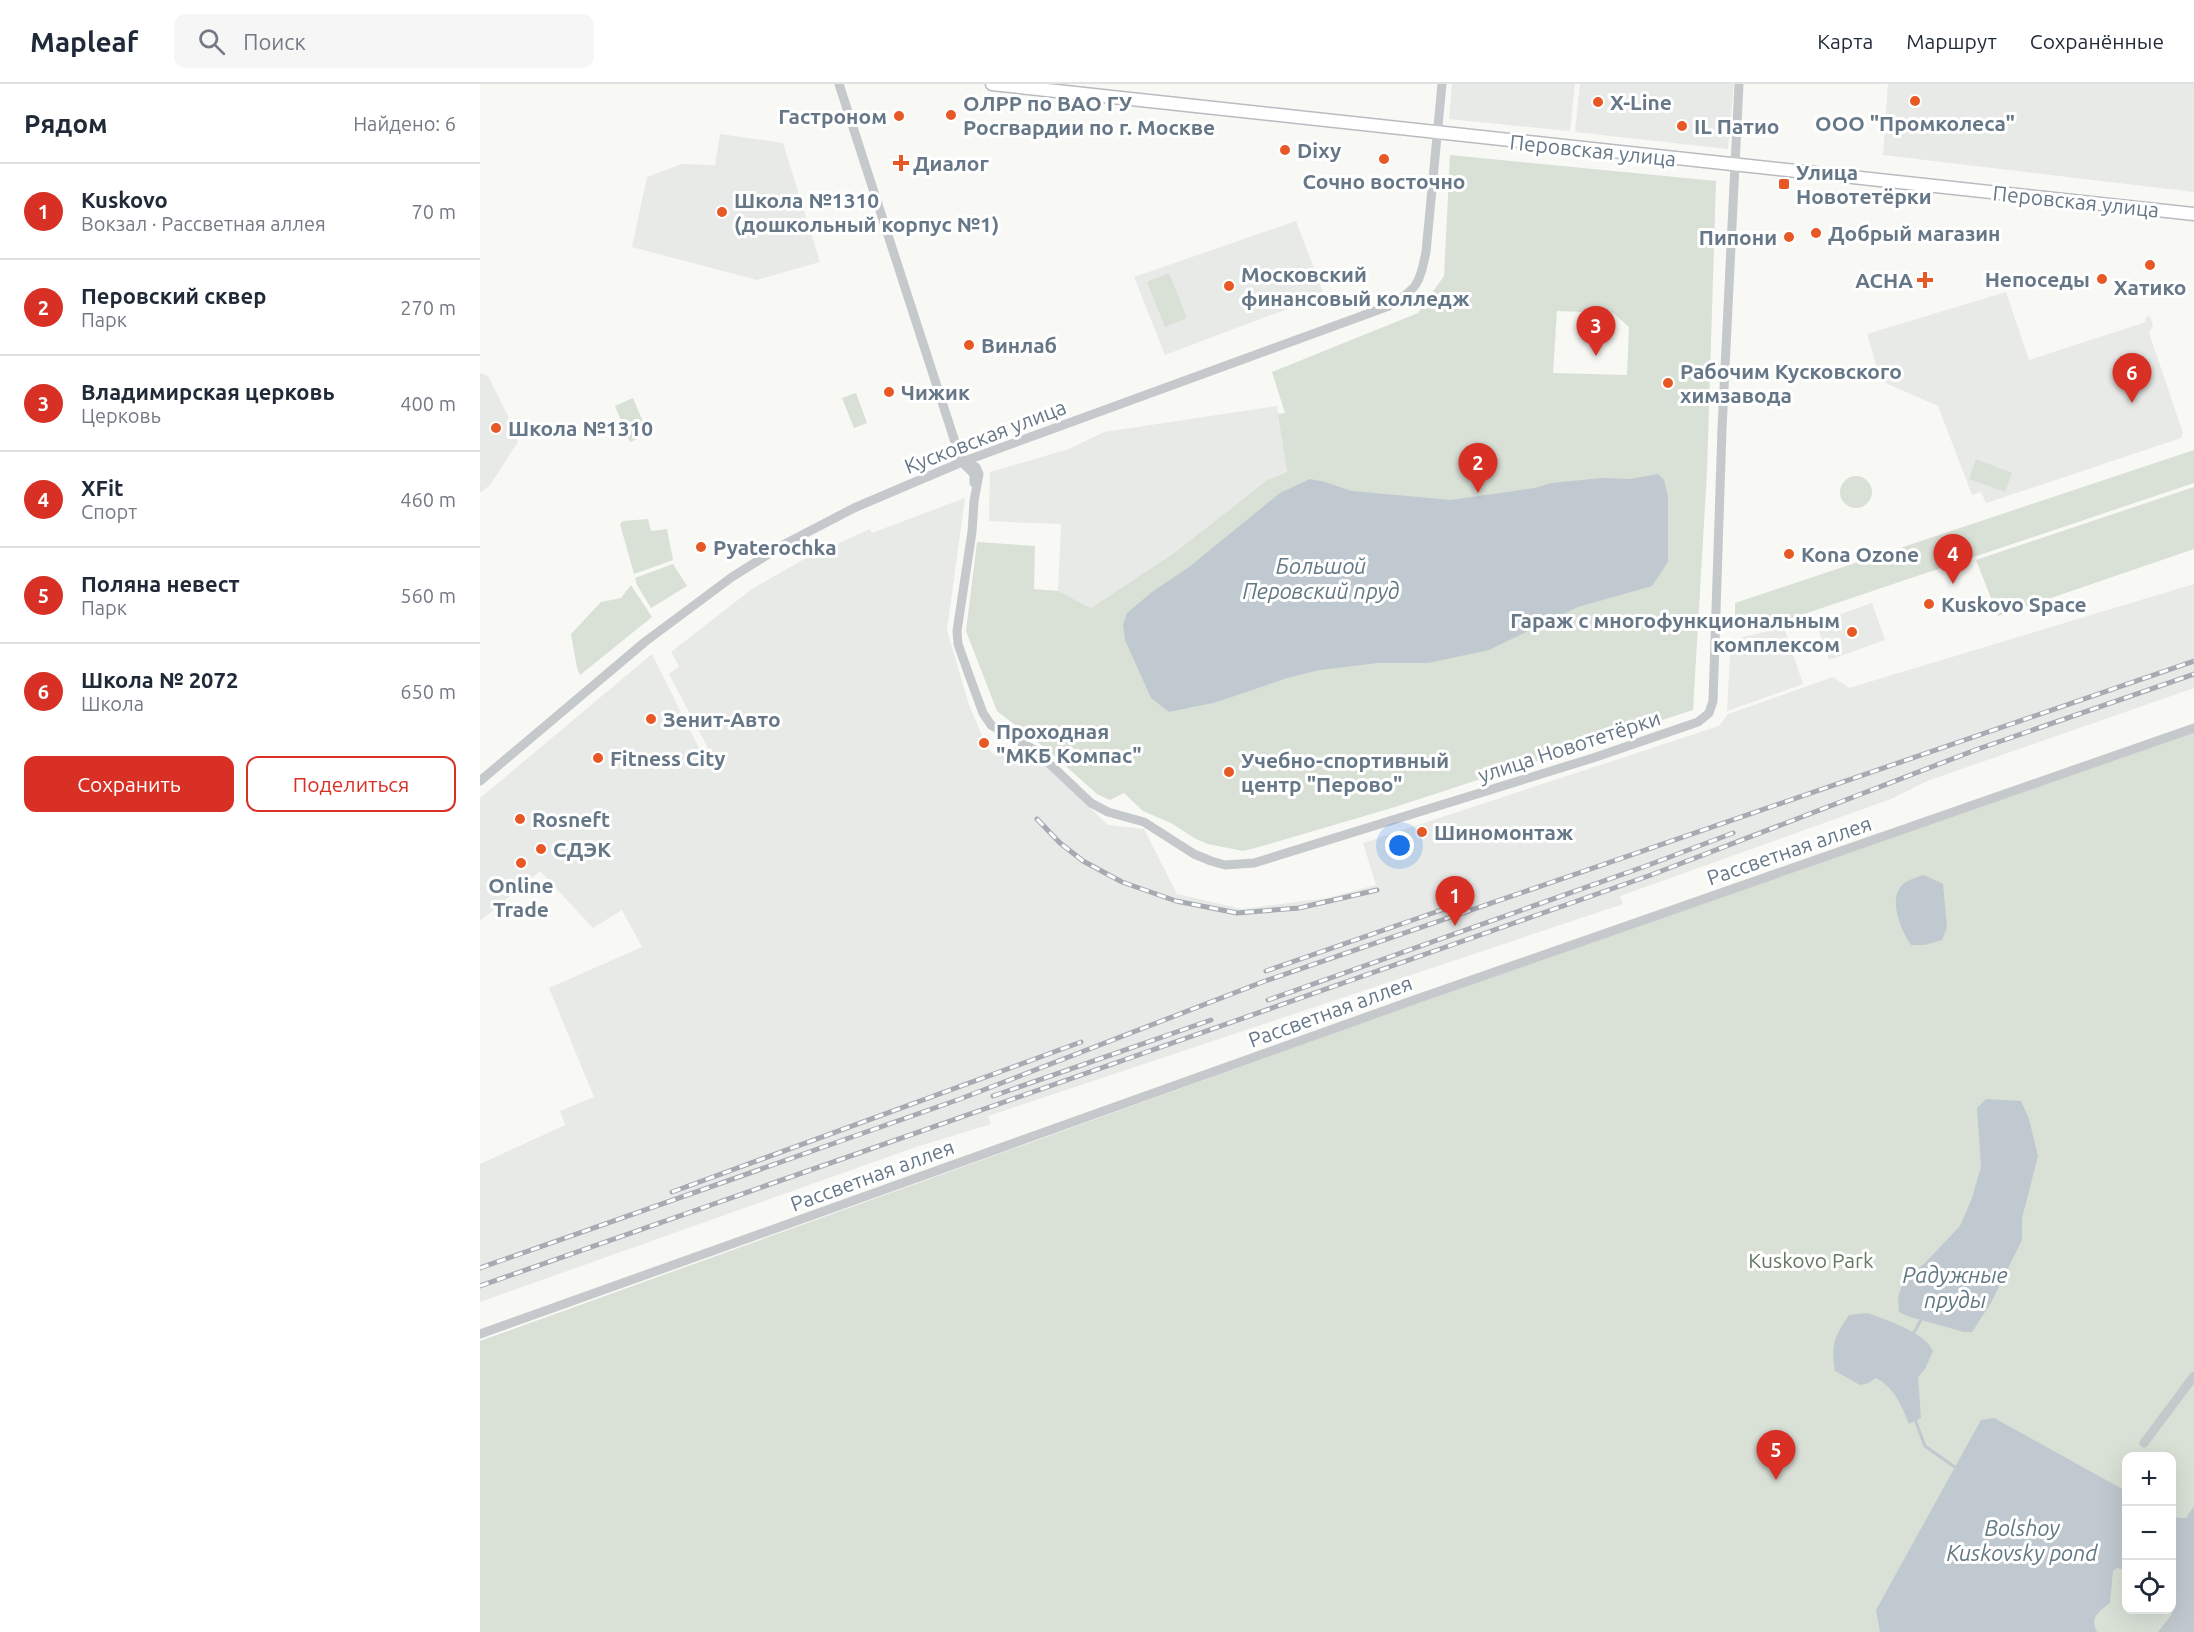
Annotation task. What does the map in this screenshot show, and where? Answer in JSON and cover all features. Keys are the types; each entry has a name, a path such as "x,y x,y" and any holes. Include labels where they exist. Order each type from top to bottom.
{"main road":[{"name":"Перовская улица","path":"992,84 2194,214"}],"street":[{"name":"улица Новотетёрки","path":"838,84 962,462 974,474 972,532 957,631 958,644 983,713 991,724 1036,751 1099,809 1144,822 1194,854 1225,865 1254,863 1582,761 1698,722 1709,713 1713,701 1739,84"},
{"name":"Кусковская улица","path":"480,781 646,641 741,570 783,545 854,508 962,462 1389,306 1413,291 1422,271 1426,252 1442,84"},
{"name":"Рассветная аллея","path":"480,1334 1383,1011 2194,728"},
{"path":"2144,1443 2194,1376"}],"shaded area":[{"path":"1452,84 1575,84 1570,131 1449,119"},
{"path":"1580,84 1734,84 1728,149 1575,132"},
{"path":"1888,84 2194,84 2194,192 1883,155"},
{"name":"Школа №1310 (дошкольный корпус №1)","path":"720,134 783,143 820,262 757,280 632,247 647,177 682,164 715,165"},
{"name":"Московский финансовый колледж","path":"1296,221 1324,295 1165,355 1134,277"},
{"path":"2006,292 2029,360 2146,322 2145,318 2150,316 2153,326 2149,333 2183,433 2181,438 1986,503 1981,492 1972,495 1938,406 1881,381 1867,334"},
{"name":"Школа №1310","path":"480,373 488,376 518,442 490,485 480,493"},
{"path":"1277,406 1287,472 1267,480 1174,553 1091,608 1058,591 1061,524 989,521 990,472 1069,449 1104,432"},
{"path":"965,498 947,630 969,705 986,745 993,754 1007,746 1020,763 1031,752 1108,825 1144,829 1177,894 1242,909 1327,898 1376,885 1363,843 1719,726 1728,714 1833,677 1849,688 2194,584 2194,688 1927,781 1891,799 1620,896 1623,904 988,1116 991,1124 916,1147 480,1302 480,1164 565,1125 560,1111 594,1097 549,988 642,947 622,910 593,928 540,871 480,921 480,798 652,654 700,750 659,774 708,748 669,674 679,666 671,652 752,589 806,558 870,529 872,533"},
{"name":"Гараж с многофункциональным комплексом","path":"1872,603 1885,640 1829,660 1816,623"},
{"path":"1784,627 1803,684 1727,711 1731,640"}],"green space":[{"path":"1450,155 1716,181 1707,472 1693,710 1395,807 1243,851 1208,844 1196,839 1171,823 1143,811 1124,793 1110,800 1097,794 1049,751 997,711 966,631 977,542 1035,546 1034,589 1058,591 1091,608 1174,553 1267,480 1287,472 1278,414 1285,413 1272,372 1418,313 1444,276","holes":["1557,311 1613,313 1629,327 1627,375 1553,373"]},
{"path":"1169,273 1187,318 1165,327 1147,282"},
{"path":"856,393 867,423 854,428 842,398"},
{"path":"633,398 648,434 630,442 615,406"},
{"path":"2194,450 2194,483 1765,627 1735,618 1735,603"},
{"path":"1976,459 2012,473 2005,492 1969,479"},
{"path":"1856,476 1867,481 1872,492 1867,503 1856,508 1845,503 1840,492 1845,481"},
{"path":"2194,487 2194,549 1998,616 1976,560"},
{"path":"648,519 651,531 667,529 673,560 634,574 620,524 623,521"},
{"path":"673,564 687,586 651,608 635,578"},
{"path":"631,585 652,617 580,675 571,634 601,602 621,598"},
{"name":"Kuskovo Park","path":"2194,730 2194,1632 480,1632 480,1341 1365,1022"}],"water":[{"name":"Большой Перовский пруд","path":"1658,474 1664,480 1668,496 1668,562 1652,586 1578,607 1489,650 1428,663 1377,663 1320,670 1287,678 1217,702 1169,712 1151,698 1125,640 1123,625 1127,613 1152,592 1189,567 1280,493 1310,479 1352,491 1451,500 1535,488 1551,483 1602,478 1630,479"},
{"path":"1924,875 1943,884 1947,927 1942,940 1925,945 1911,945 1898,918 1897,895 1904,883"},
{"name":"Радужные пруды","path":"1986,1099 2021,1101 2029,1119 2038,1156 2022,1218 2022,1240 1991,1303 1972,1332 1964,1332 1899,1312 1898,1297 1904,1279 1924,1264 1960,1226 1972,1198 1981,1167 1977,1108"},
{"name":"Радужные пруды","path":"1867,1313 1914,1333 1929,1344 1933,1351 1925,1369 1918,1377 1921,1418 1909,1424 1897,1398 1883,1382 1876,1378 1860,1385 1835,1371 1833,1354 1840,1330 1849,1315"},
{"name":"Bolshoy Kuskovsky pond","path":"1994,1418 2122,1489 2122,1569 2117,1568 2113,1571 2110,1603 2099,1612 2094,1622 2097,1632 1880,1632 1876,1610 1981,1420"},
{"path":"2194,1506 2194,1632 2158,1632 2172,1614 2176,1614 2176,1517 2186,1518"}],"waterway":[{"path":"1912,1336 1922,1318"},
{"path":"1914,1417 1925,1446 1956,1468"}],"railway":[{"path":"480,1268 960,1099 1265,981 2194,661"},
{"path":"480,1286 1651,875 1978,749 2194,674"},
{"path":"1037,819 1060,843 1083,861 1122,882 1176,901 1237,913 1299,908 1377,890"},
{"path":"1268,1000 1733,833"},
{"path":"1266,971 1453,906"},
{"path":"993,1096 1211,1020"},
{"path":"672,1192 1081,1042"}],"place":[{"name":"ООО \"Промколеса\"","path":"1915,101"},
{"name":"X-Line","path":"1598,102"},
{"name":"ОЛРР по ВАО ГУ Росгвардии по г. Москве","path":"951,115"},
{"name":"Гастроном","path":"899,116"},
{"name":"IL Патио","path":"1682,126"},
{"name":"Dixy","path":"1285,150"},
{"name":"Сочно восточно","path":"1384,159"},
{"name":"Диалог","path":"901,163"},
{"name":"Улица Новотетёрки","path":"1784,184"},
{"name":"Школа №1310 (дошкольный корпус №1)","path":"722,212"},
{"name":"Добрый магазин","path":"1816,233"},
{"name":"Пипони","path":"1789,237"},
{"name":"Хатико","path":"2150,265"},
{"name":"Непоседы","path":"2102,279"},
{"name":"АСНА","path":"1925,280"},
{"name":"Московский финансовый колледж","path":"1229,286"},
{"name":"Винлаб","path":"969,345"},
{"name":"Владимирская церковь","path":"1596,356"},
{"name":"Рабочим Кусковского химзавода","path":"1668,383"},
{"name":"Чижик","path":"889,392"},
{"name":"Школа № 2072","path":"2132,403"},
{"name":"Школа №1310","path":"496,428"},
{"name":"Перовский сквер","path":"1478,493"},
{"name":"Pyaterochka","path":"701,547"},
{"name":"Kona Ozone","path":"1789,554"},
{"name":"XFit","path":"1953,584"},
{"name":"Kuskovo Space","path":"1929,604"},
{"name":"Гараж с многофункциональным комплексом","path":"1852,632"},
{"name":"Зенит-Авто","path":"651,719"},
{"name":"Проходная \"МКБ Компас\"","path":"984,743"},
{"name":"Fitness City","path":"598,758"},
{"name":"Учебно-спортивный центр \"Перово\"","path":"1229,772"},
{"name":"Rosneft","path":"520,819"},
{"name":"Шиномонтаж","path":"1422,832"},
{"name":"СДЭК","path":"541,849"},
{"name":"Online Trade","path":"521,863"},
{"name":"Kuskovo","path":"1455,926"},
{"name":"Поляна невест","path":"1776,1480"}]}
